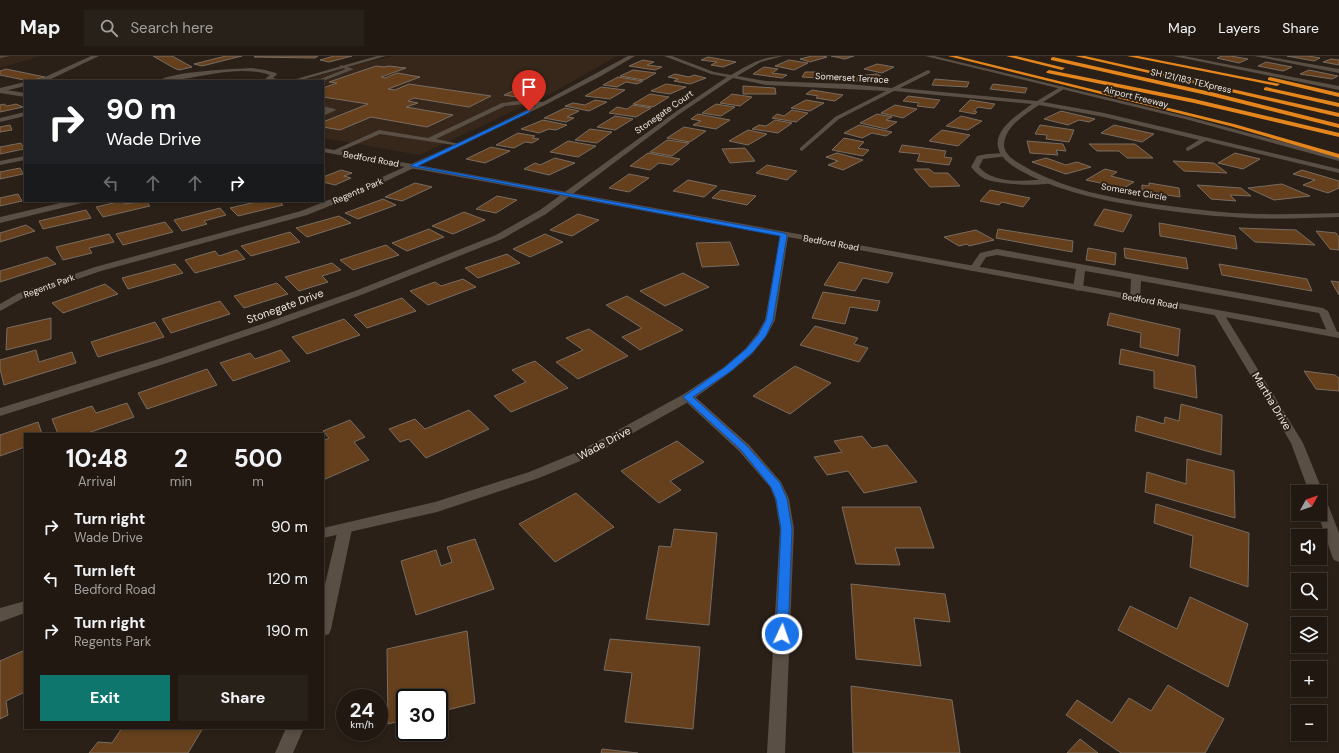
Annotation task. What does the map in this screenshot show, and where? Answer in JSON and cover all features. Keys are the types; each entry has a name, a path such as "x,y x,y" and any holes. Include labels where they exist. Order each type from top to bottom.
{"highway":[{"path":"951,56 1195,115 1265,134 1339,158"},
{"path":"968,56 1021,67"},
{"name":"Airport Freeway","path":"1009,56 1161,92 1339,140"},
{"name":"SH 121/183 TEXpress","path":"1038,56 1215,95 1339,126"},
{"name":"SH 121/183 TEXpress","path":"1078,56 1339,115"},
{"path":"1107,56 1255,86"},
{"path":"1130,56 1339,96"},
{"path":"1155,56 1267,78 1339,96"},
{"path":"1043,71 1187,100 1339,135"},
{"path":"1058,74 1143,95 1339,148"},
{"path":"1263,88 1339,105"}],"street":[{"path":"0,56 7,56"},
{"path":"43,80 52,78 75,65 96,56"},
{"path":"295,80 383,56"},
{"name":"Regents Park","path":"0,308 22,295 98,269 304,212 354,193 543,104 632,56"},
{"name":"Somerset Terrace","path":"667,56 699,68 731,77 766,83 894,90 1038,103"},
{"name":"Stonegate Court","path":"566,195 676,114 731,77 759,61 780,56"},
{"name":"Airport Freeway","path":"928,56 1187,118 1339,158"},
{"path":"1176,56 1339,88"},
{"path":"1257,56 1339,71"},
{"path":"321,80 351,69 342,66"},
{"path":"166,80 188,76 257,70 274,74 268,79"},
{"path":"802,149 837,118 928,72"},
{"path":"264,80 276,80"},
{"path":"0,91 24,84"},
{"path":"1006,155 1000,146 1004,132 1019,117 1062,88"},
{"path":"0,91 24,95"},
{"path":"0,96 12,93"},
{"path":"429,140 504,104 524,102 543,104"},
{"path":"1038,103 1104,115 1339,171"},
{"path":"324,108 333,110 324,114"},
{"path":"0,120 24,114"},
{"path":"334,152 379,132 458,145"},
{"path":"1188,149 1205,139"},
{"name":"Bedford Road","path":"324,150 1336,335"},
{"path":"1006,155 980,158 975,166 978,173 999,181 1019,183 1051,181"},
{"name":"Somerset Circle","path":"1006,155 1011,162 1030,173 1051,181 1112,199 1203,212 1256,216 1339,215"},
{"path":"0,163 24,158"},
{"name":"Stonegate Drive","path":"0,412 163,361 358,293 499,237 543,212 566,195"},
{"path":"0,220 75,202"},
{"name":"Wade Drive","path":"324,533 437,507 534,475 585,454 688,397 728,369 749,351 762,336 770,320 784,235"},
{"path":"974,269 983,254 997,252 1323,311 1336,335"},
{"path":"1078,288 1081,268"},
{"path":"1135,299 1136,278"},
{"name":"Martha Drive","path":"1219,314 1297,443 1313,485"},
{"path":"688,397 744,448 776,485 782,499 787,529 776,753"},
{"path":"1327,520 1339,556"},
{"path":"324,624 345,529"},
{"path":"0,615 24,607"},
{"path":"284,753 295,729"}],"shaded area":[{"path":"0,56 41,56 0,68"},
{"path":"395,56 617,56 550,94 419,155 324,138 324,80 305,80 358,64"}],"building":[{"path":"153,56 172,56 192,67 179,70"},
{"path":"226,56 242,56 202,66 194,64"},
{"path":"318,56 315,58 254,57"},
{"path":"334,56 352,56 329,62 320,60"},
{"path":"812,56 827,57 810,62 800,59"},
{"path":"831,56 854,56 845,59"},
{"path":"1222,56 1248,59 1239,63 1217,58"},
{"path":"1287,56 1309,56 1320,58 1314,61"},
{"path":"708,57 736,62 723,67 711,65 717,62 701,60"},
{"path":"1331,59 1339,60 1339,65 1323,62"},
{"path":"643,60 654,62 647,65 662,67 655,70 629,66"},
{"path":"789,60 808,63 794,70 775,66"},
{"path":"1266,62 1292,67 1283,71 1258,66"},
{"path":"877,64 894,67 882,73 864,69"},
{"path":"376,66 389,66 406,68 381,77 385,78 397,73 420,77 388,89 395,90 409,84 491,96 469,107 414,98 408,101 418,103 406,107 453,115 427,127 371,117 340,130 324,127 324,122 368,104 324,97 324,88 337,83 329,82"},
{"path":"764,67 778,69 772,73 787,75 782,78 753,74"},
{"path":"6,69 45,77 33,80 24,80 0,75 0,71"},
{"path":"633,70 656,73 644,80 620,76"},
{"path":"1309,70 1338,76 1332,79 1300,74"},
{"path":"805,72 835,75 833,79 802,77"},
{"path":"675,74 689,77 694,75 706,78 690,84 674,81 678,79 668,77"},
{"path":"877,74 886,79 855,81 847,77"},
{"path":"618,77 643,81 637,84 626,82 617,87 603,85"},
{"path":"935,79 969,82 967,87 932,85"},
{"path":"666,84 686,87 670,94 651,91"},
{"path":"993,84 1027,88 1025,93 990,89"},
{"path":"743,86 775,88 776,94 743,94"},
{"path":"601,87 625,90 610,99 585,96"},
{"path":"812,90 843,95 835,101 816,98 818,96 806,94"},
{"path":"513,91 538,94 529,99 504,95"},
{"path":"650,94 669,97 653,107 633,104"},
{"path":"732,94 752,97 740,106 720,103"},
{"path":"908,96 940,100 934,108 917,106 919,103 903,101"},
{"path":"595,100 607,102 589,111 565,106 573,103 585,105"},
{"path":"806,100 824,103 810,111 791,108"},
{"path":"970,100 995,104 991,109 978,107 974,111 977,112 975,114 959,111"},
{"path":"4,104 7,106 16,104 23,107 0,112 0,105"},
{"path":"716,104 735,107 721,116 702,113"},
{"path":"633,105 651,108 636,117 609,113 617,107 627,109"},
{"path":"895,105 917,109 903,118 881,113"},
{"path":"565,108 579,111 567,117 574,118 566,122 544,118"},
{"path":"792,110 808,113 796,122 772,118 777,114 784,116"},
{"path":"1061,111 1095,119 1089,122 1079,120 1068,125 1044,119"},
{"path":"698,114 730,120 716,129 693,125 701,121 691,119"},
{"path":"877,114 892,117 886,120 897,122 886,129 860,123"},
{"path":"615,116 633,119 615,130 597,127"},
{"path":"961,116 982,121 968,130 946,126"},
{"path":"543,120 567,125 556,130 549,129 539,133 521,129"},
{"path":"775,120 792,123 778,133 752,129 759,125 766,126"},
{"path":"10,125 12,130 0,132 0,127"},
{"path":"859,125 892,132 886,136 872,133 862,138 844,133"},
{"path":"1040,125 1074,130 1069,142 1046,139 1047,135 1035,134"},
{"path":"1114,125 1154,134 1142,142 1101,133"},
{"path":"684,127 706,131 690,142 667,138"},
{"path":"590,129 612,132 597,143 575,140"},
{"path":"748,130 767,134 748,145 729,141"},
{"path":"942,130 970,135 958,146 929,141"},
{"path":"518,133 535,136 532,138 539,139 532,143 525,142 514,148 496,145"},
{"path":"844,138 864,142 858,148 869,150 863,156 832,150"},
{"path":"667,140 689,143 672,156 650,152"},
{"path":"568,141 596,146 578,157 550,152"},
{"path":"1027,141 1063,144 1066,151 1056,150 1058,155 1030,153"},
{"path":"21,143 24,149 0,154 0,147"},
{"path":"1089,144 1135,144 1153,158 1127,158 1119,151 1097,151"},
{"path":"902,145 946,151 944,157 952,158 949,165 917,161 920,154 899,152"},
{"path":"491,147 510,151 485,163 466,159"},
{"path":"745,148 755,161 730,163 722,149"},
{"path":"648,153 680,159 672,165 659,163 650,170 630,166"},
{"path":"837,153 863,160 843,170 828,165 838,161 826,157"},
{"path":"1235,153 1260,159 1243,169 1218,163"},
{"path":"555,158 575,163 549,175 524,169 535,163 540,165"},
{"path":"1046,158 1066,165 1077,162 1091,167 1066,174 1032,162"},
{"path":"1173,161 1214,163 1227,173 1184,171"},
{"path":"767,165 797,171 787,180 756,173"},
{"path":"20,168 23,174 0,179 0,172"},
{"path":"914,169 929,169 934,173 948,173 960,186 930,187"},
{"path":"1105,169 1117,172 1111,176 1134,182 1124,188 1086,180"},
{"path":"341,170 352,173 344,176 351,178 335,185 324,182 324,177"},
{"path":"1302,170 1339,181 1339,188 1328,193 1303,185 1315,180 1293,174"},
{"path":"629,174 649,178 629,192 609,188"},
{"path":"688,180 717,186 704,197 673,191"},
{"path":"415,183 432,187 402,201 385,197"},
{"path":"1149,183 1179,188 1180,197 1142,191 1142,185 1149,186"},
{"path":"1282,184 1310,196 1274,200 1248,188"},
{"path":"1197,185 1241,188 1251,196 1230,195 1236,201 1211,199"},
{"path":"721,190 756,196 747,205 712,198"},
{"path":"990,190 1030,198 1023,207 1002,202 999,205 980,201"},
{"path":"18,194 22,201 0,206 0,198"},
{"path":"497,196 517,200 496,213 476,209"},
{"path":"383,199 396,205 358,219 345,213"},
{"path":"118,202 123,202 124,204 147,202 150,206 103,217 96,207"},
{"path":"256,202 280,202 283,205 238,216 230,208"},
{"path":"220,208 226,215 204,221 207,224 182,231 174,220"},
{"path":"1104,209 1132,215 1123,232 1094,225"},
{"path":"86,210 91,218 43,229 39,221"},
{"path":"464,212 485,220 453,234 432,226"},
{"path":"578,214 599,220 572,236 550,230"},
{"path":"339,216 351,223 307,237 296,228"},
{"path":"165,222 173,232 123,245 116,234"},
{"path":"1159,223 1235,236 1237,249 1160,236"},
{"path":"26,225 35,231 0,242 0,233"},
{"path":"1239,228 1296,230 1315,245 1255,242"},
{"path":"429,229 444,237 407,251 392,243"},
{"path":"998,229 1073,241 1072,252 996,238"},
{"path":"976,230 994,240 969,246 967,244 959,246 944,237"},
{"path":"1316,231 1336,233 1339,237 1339,250 1330,249"},
{"path":"290,232 300,242 251,256 241,246"},
{"path":"109,234 114,242 89,248 92,253 63,260 56,247"},
{"path":"545,234 563,242 530,257 513,249"},
{"path":"730,242 739,265 702,267 696,243"},
{"path":"386,245 399,255 353,270 340,260"},
{"path":"1088,248 1116,253 1115,265 1086,260"},
{"path":"1124,248 1186,258 1188,269 1125,258"},
{"path":"237,250 245,259 195,273 185,260 215,251 219,256"},
{"path":"507,254 520,263 478,278 465,268"},
{"path":"47,257 56,264 0,282 0,271"},
{"path":"839,262 893,273 888,283 863,278 855,291 824,285"},
{"path":"332,263 341,270 322,276 328,282 299,291 285,277"},
{"path":"175,264 183,273 128,289 122,278"},
{"path":"1219,264 1307,279 1312,291 1222,275"},
{"path":"683,273 709,287 665,306 640,291"},
{"path":"463,279 476,287 428,305 410,291 435,282 441,286"},
{"path":"1331,281 1339,282 1339,295"},
{"path":"277,283 288,294 244,308 234,296"},
{"path":"105,284 118,294 63,313 52,303"},
{"path":"823,292 880,301 877,311 850,307 845,324 812,318"},
{"path":"627,296 683,330 640,350 622,337 642,328 606,305"},
{"path":"402,298 416,311 367,328 354,315"},
{"path":"220,301 230,314 171,333 162,319"},
{"path":"1110,313 1180,329 1178,356 1140,347 1141,333 1107,325"},
{"path":"51,318 51,339 6,350 7,328"},
{"path":"344,319 360,335 307,354 292,337"},
{"path":"155,322 164,337 98,357 91,342"},
{"path":"815,326 858,338 854,344 868,348 859,362 800,345"},
{"path":"589,329 628,356 578,379 556,362 583,350 566,338"},
{"path":"1121,349 1195,366 1197,398 1154,388 1154,371 1119,364"},
{"path":"36,350 39,362 72,352 76,363 4,385 0,369 0,360"},
{"path":"281,350 290,361 233,381 220,363 250,353 255,359"},
{"path":"535,361 568,388 511,412 494,396 526,382 512,370"},
{"path":"795,366 831,383 790,414 753,396"},
{"path":"207,369 217,385 147,409 138,393"},
{"path":"1304,371 1335,375 1339,378 1339,391 1316,389"},
{"path":"127,403 134,417 88,433 58,433 52,419 92,406 96,413"},
{"path":"1181,404 1222,415 1221,455 1135,431 1137,416 1164,424 1165,417 1179,421"},
{"path":"469,410 489,429 426,458 409,439 400,442 389,429 415,419 425,429"},
{"path":"350,420 365,437 354,442 369,460 324,480 324,440 329,438 323,431"},
{"path":"38,422 42,433 24,433 24,447 0,456 0,435"},
{"path":"862,436 872,448 887,445 917,482 864,493 848,471 827,475 814,457 842,452 834,441"},
{"path":"677,441 704,462 670,481 681,490 659,503 621,471"},
{"path":"1187,459 1234,471 1235,518 1145,492 1147,472 1186,484"},
{"path":"576,493 614,527 555,562 519,524"},
{"path":"1156,504 1249,533 1248,587 1190,567 1193,536 1154,523"},
{"path":"842,507 920,507 934,548 895,548 900,565 856,564"},
{"path":"674,529 717,533 709,625 646,619 659,546 671,547"},
{"path":"475,539 494,589 416,615 401,561 436,550 441,566 452,562 447,547"},
{"path":"851,584 945,594 950,622 914,618 921,666 856,659"},
{"path":"1190,597 1248,624 1228,687 1118,630 1130,606 1177,629"},
{"path":"467,631 475,703 448,710 448,689 396,689 396,722 388,724 387,649"},
{"path":"610,639 700,647 693,729 625,722 632,673 604,670"},
{"path":"24,650 24,692 6,701 8,715 0,719 0,661"},
{"path":"1168,685 1224,719 1205,753 1121,753 1066,715 1077,700 1112,723 1129,698 1151,711"},
{"path":"851,686 952,700 960,753 853,753"},
{"path":"121,729 202,729 188,753 89,753 98,742 112,743"},
{"path":"1080,739 1098,753 1067,753"},
{"path":"602,749 638,753 601,753"}],"route":[{"path":"529,111 412,166 784,235 770,320 762,336 749,351 728,369 688,397 744,448 776,485 782,499 787,529 782,634"}]}
